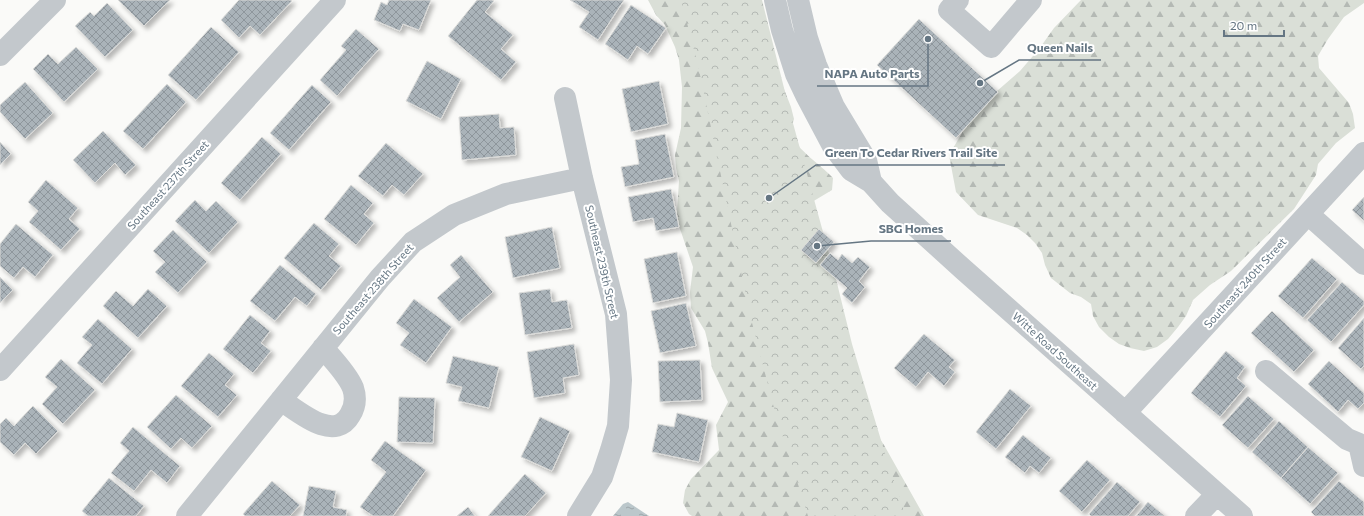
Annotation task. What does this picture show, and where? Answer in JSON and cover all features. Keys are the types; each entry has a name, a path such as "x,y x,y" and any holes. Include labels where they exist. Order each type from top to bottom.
{"street":[{"path":"0,56 55,0"},
{"name":"Southeast 237th Street","path":"0,370 335,0"},
{"name":"Witte Road Southeast","path":"775,0 782,30 796,74 816,116 833,146 851,170 871,182 890,203 964,270 1242,516"},
{"name":"Witte Road Southeast","path":"798,0 807,38 816,65 834,107 866,160 871,182"},
{"path":"958,0 949,10 991,47 1031,0"},
{"name":"Southeast 239th Street","path":"565,98 582,178 616,314 621,380 618,426 611,450 602,477 578,516"},
{"name":"Southeast 240th Street","path":"1125,414 1364,152"},
{"name":"Southeast 238th Street","path":"187,516 380,278 413,242 454,215 506,194 582,178"},
{"path":"1308,214 1364,264"},
{"path":"281,400 312,421 329,426 341,424 350,416 355,404 353,388 323,348"},
{"path":"1266,371 1347,438 1361,443 1364,466"},
{"path":"1196,516 1217,494"}],"green space":[{"path":"648,0 757,0 794,119 790,133 798,146 833,178 832,190 802,208 860,409 884,445 924,516 692,516 689,514 683,503 685,490 691,479 719,450 716,425 728,402 712,368 705,331 691,308 690,292 693,267 679,226 677,212 679,181 675,155 681,128 682,87 679,60 665,25 656,15"},
{"path":"681,0 762,0 791,116 836,279 852,344 887,460 906,516 808,516 774,408 750,315 698,65"},
{"path":"1081,0 1364,0 1364,3 1344,17 1318,56 1319,68 1349,103 1353,114 1355,128 1336,143 1318,164 1316,175 1294,209 1231,271 1210,285 1193,300 1186,316 1168,339 1157,347 1144,351 1119,344 1109,337 1099,327 1093,316 1091,304 1081,297 1070,293 1051,278 1045,265 1042,253 1027,235 1017,228 978,215 956,192 949,155 962,133 965,120 1020,71 1039,49 1054,28"}],"water":[{"path":"628,502 649,516 613,516 623,504"}],"building":[{"path":"118,0 170,0 144,26"},
{"path":"239,0 292,1 260,35 250,26 239,38 221,20"},
{"path":"389,0 431,0 419,30 403,24 400,31 374,20 381,2 387,5"},
{"path":"477,0 494,1 485,12 513,35 501,49 516,62 501,80 448,36"},
{"path":"570,0 624,0 598,40 579,27 589,12"},
{"path":"107,3 133,30 105,57 75,26 90,12 94,16"},
{"path":"631,5 666,28 648,54 637,46 628,60 605,44"},
{"path":"919,19 998,92 956,138 877,65"},
{"path":"211,27 239,52 196,100 168,75"},
{"path":"356,29 379,49 337,96 320,80 346,50 341,46"},
{"path":"76,47 98,69 64,102 33,69 48,54 58,64"},
{"path":"427,61 461,79 441,119 406,101"},
{"path":"659,81 668,124 631,132 622,89"},
{"path":"25,82 53,113 25,139 0,112 0,105"},
{"path":"167,84 186,102 143,149 123,131"},
{"path":"312,85 331,102 289,150 270,133"},
{"path":"499,114 500,128 514,127 516,155 462,160 459,117"},
{"path":"103,131 136,165 125,175 115,163 95,183 73,160"},
{"path":"665,134 674,177 625,187 621,167 639,164 635,140"},
{"path":"262,137 281,154 240,200 221,183"},
{"path":"0,142 11,154 0,165"},
{"path":"386,143 423,174 404,195 392,185 383,196 358,176"},
{"path":"46,180 78,208 69,219 80,229 61,250 29,222 38,211 28,202"},
{"path":"351,185 373,203 364,214 374,223 356,245 324,219"},
{"path":"671,189 679,227 656,231 653,218 633,222 628,197"},
{"path":"1364,197 1364,221 1352,210"},
{"path":"195,200 206,211 216,201 238,222 209,253 175,221"},
{"path":"314,223 339,244 329,256 341,266 321,290 284,258"},
{"path":"16,224 53,255 35,277 23,267 14,278 0,266 0,244"},
{"path":"552,227 560,268 513,278 505,237"},
{"path":"819,229 834,242 816,263 801,250"},
{"path":"173,230 207,262 178,293 155,272 165,262 153,251"},
{"path":"677,252 686,296 653,303 644,259"},
{"path":"830,253 838,260 842,254 852,263 858,257 870,267 859,281 865,287 852,303 842,294 847,288 820,265"},
{"path":"461,255 493,292 459,322 437,298 460,277 450,265"},
{"path":"1312,258 1337,279 1303,318 1278,296"},
{"path":"280,265 316,294 307,306 295,297 275,321 250,301"},
{"path":"0,277 13,290 0,303"},
{"path":"1342,282 1364,301 1364,305 1331,342 1307,320"},
{"path":"148,289 167,306 138,338 103,306 116,291 133,306"},
{"path":"550,289 552,302 567,300 572,328 525,335 519,293"},
{"path":"414,299 452,327 426,363 400,345 409,333 396,323"},
{"path":"686,303 696,346 660,353 651,311"},
{"path":"1272,311 1314,350 1294,372 1251,333"},
{"path":"250,315 270,331 261,343 271,351 253,373 223,349"},
{"path":"1364,318 1364,366 1361,369 1338,348"},
{"path":"98,319 132,349 102,384 77,363 92,345 82,337"},
{"path":"924,334 955,360 949,367 955,372 944,386 928,372 916,387 894,368"},
{"path":"574,344 579,375 563,378 565,393 534,398 527,352"},
{"path":"1226,351 1245,367 1237,378 1246,386 1220,417 1191,393"},
{"path":"209,353 234,374 225,385 237,395 218,417 181,386"},
{"path":"453,356 499,367 489,408 458,401 462,387 446,383"},
{"path":"61,359 95,390 63,424 42,404 57,387 45,377"},
{"path":"700,360 702,400 660,402 658,361"},
{"path":"1329,361 1364,393 1364,403 1358,409 1348,400 1338,412 1308,384"},
{"path":"1010,389 1031,406 996,449 976,432"},
{"path":"176,395 212,426 192,448 181,438 171,449 147,427"},
{"path":"1248,396 1274,419 1248,448 1222,425"},
{"path":"399,397 435,398 433,443 397,442"},
{"path":"33,406 58,431 36,454 25,443 14,455 0,442 0,424 6,418 14,426"},
{"path":"677,413 708,420 699,462 652,452 658,424 674,427"},
{"path":"540,417 570,431 552,471 521,457"},
{"path":"1279,421 1308,447 1281,478 1252,452"},
{"path":"133,427 180,466 167,483 151,470 134,491 111,473 129,451 120,443"},
{"path":"1023,435 1051,458 1039,473 1030,466 1025,473 1005,457"},
{"path":"385,441 426,470 393,516 373,516 360,507 386,472 371,460"},
{"path":"1308,447 1338,473 1310,504 1281,478"},
{"path":"1087,460 1110,480 1082,512 1059,491"},
{"path":"525,474 546,493 525,516 488,516"},
{"path":"109,478 144,506 136,516 88,516 82,511"},
{"path":"272,481 300,505 290,516 245,516 243,514"},
{"path":"1339,481 1364,502 1364,516 1315,516 1311,512"},
{"path":"1117,482 1140,502 1128,516 1091,516 1089,514"},
{"path":"309,486 336,491 333,507 347,510 346,516 303,516"},
{"path":"1148,502 1165,516 1136,516"},
{"path":"468,507 475,516 457,516"}],"place":[{"name":"NAPA Auto Parts","path":"928,39"},
{"name":"Queen Nails","path":"980,83"},
{"name":"Green To Cedar Rivers Trail Site","path":"769,198"},
{"name":"SBG Homes","path":"817,246"}]}
